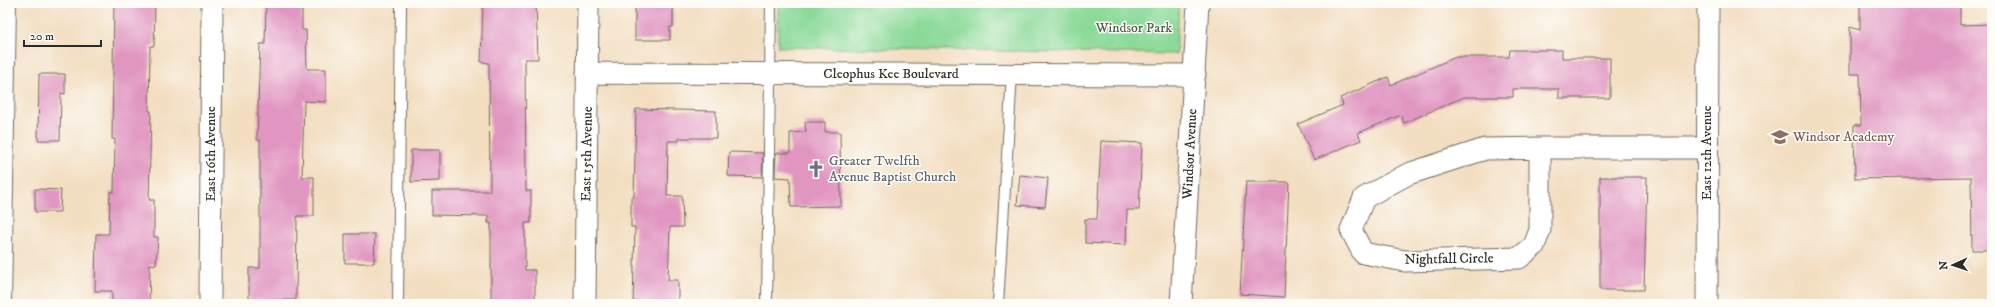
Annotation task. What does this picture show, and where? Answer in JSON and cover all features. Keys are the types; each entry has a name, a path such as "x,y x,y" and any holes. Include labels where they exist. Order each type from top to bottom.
{"street":[{"name":"East 16th Avenue","path":"210,304 212,3"},
{"name":"East 15th Avenue","path":"585,304 588,3"},
{"name":"Windsor Avenue","path":"1181,304 1198,3"},
{"name":"East 12th Avenue","path":"1707,304 1708,3"},
{"name":"Cleophus Kee Boulevard","path":"587,73 1194,75"},
{"name":"Nightfall Circle","path":"1540,148 1540,230 1534,246 1519,258 1405,261 1363,253 1351,230 1364,198 1408,174 1484,150 1540,148 1707,148"}],"lane":[{"path":"6,304 11,3"},
{"path":"398,304 401,3"},
{"path":"767,304 771,3"},
{"path":"998,304 1012,74"}],"green space":[{"name":"Windsor Park","path":"778,3 1179,3 1176,54 778,47"}],"building":[{"path":"114,3 155,3 154,46 150,46 149,111 151,111 149,200 154,200 154,237 158,237 156,265 150,264 149,304 112,303 112,291 95,291 96,234 109,234 110,192 114,192 115,139 112,139"},
{"path":"266,3 296,3 297,5 302,6 302,30 306,30 307,69 326,69 326,102 304,101 302,177 314,177 314,216 297,216 296,300 249,300 249,268 260,268 260,140 257,140 260,44 265,44"},
{"path":"483,3 536,3 538,59 525,59 526,191 531,191 531,223 525,223 525,270 535,270 535,301 491,301 491,223 488,223 489,216 432,215 432,191 490,191 489,63 481,62"},
{"path":"635,3 673,3 673,27 670,27 670,40 635,40"},
{"path":"1860,3 1960,3 1960,25 1992,24 1992,250 1972,250 1971,177 1855,179 1854,125 1861,125 1860,74 1850,74 1850,27 1860,30"},
{"path":"1510,50 1562,50 1562,58 1610,58 1610,98 1559,98 1559,89 1513,89 1513,97 1464,97 1404,123 1401,115 1358,133 1361,140 1314,160 1298,124 1343,105 1340,98 1388,77 1391,85 1456,57 1509,57"},
{"path":"39,74 65,74 65,94 61,93 60,140 38,140"},
{"path":"636,109 716,111 716,138 679,138 679,141 668,141 667,196 682,196 683,227 670,227 668,280 678,280 678,304 633,304 635,227 631,227 631,197 634,197"},
{"name":"Greater Twelfth Avenue Baptist Church","path":"805,122 825,122 825,132 840,132 841,206 791,207 790,178 775,177 776,153 790,153 790,133 806,132"},
{"path":"1101,141 1142,143 1139,210 1127,210 1126,245 1085,243 1085,219 1097,219"},
{"path":"411,150 440,150 440,181 411,182"},
{"path":"729,152 763,153 762,177 728,176"},
{"path":"1020,175 1048,178 1045,207 1017,205"},
{"path":"1600,177 1647,177 1644,290 1600,290"},
{"path":"1246,182 1289,182 1284,297 1240,294"},
{"path":"35,189 61,190 60,212 35,212"},
{"path":"345,234 375,234 374,263 345,263"}],"place":[{"name":"Windsor Academy","path":"1780,137"},
{"name":"Greater Twelfth Avenue Baptist Church","path":"816,169"}]}
